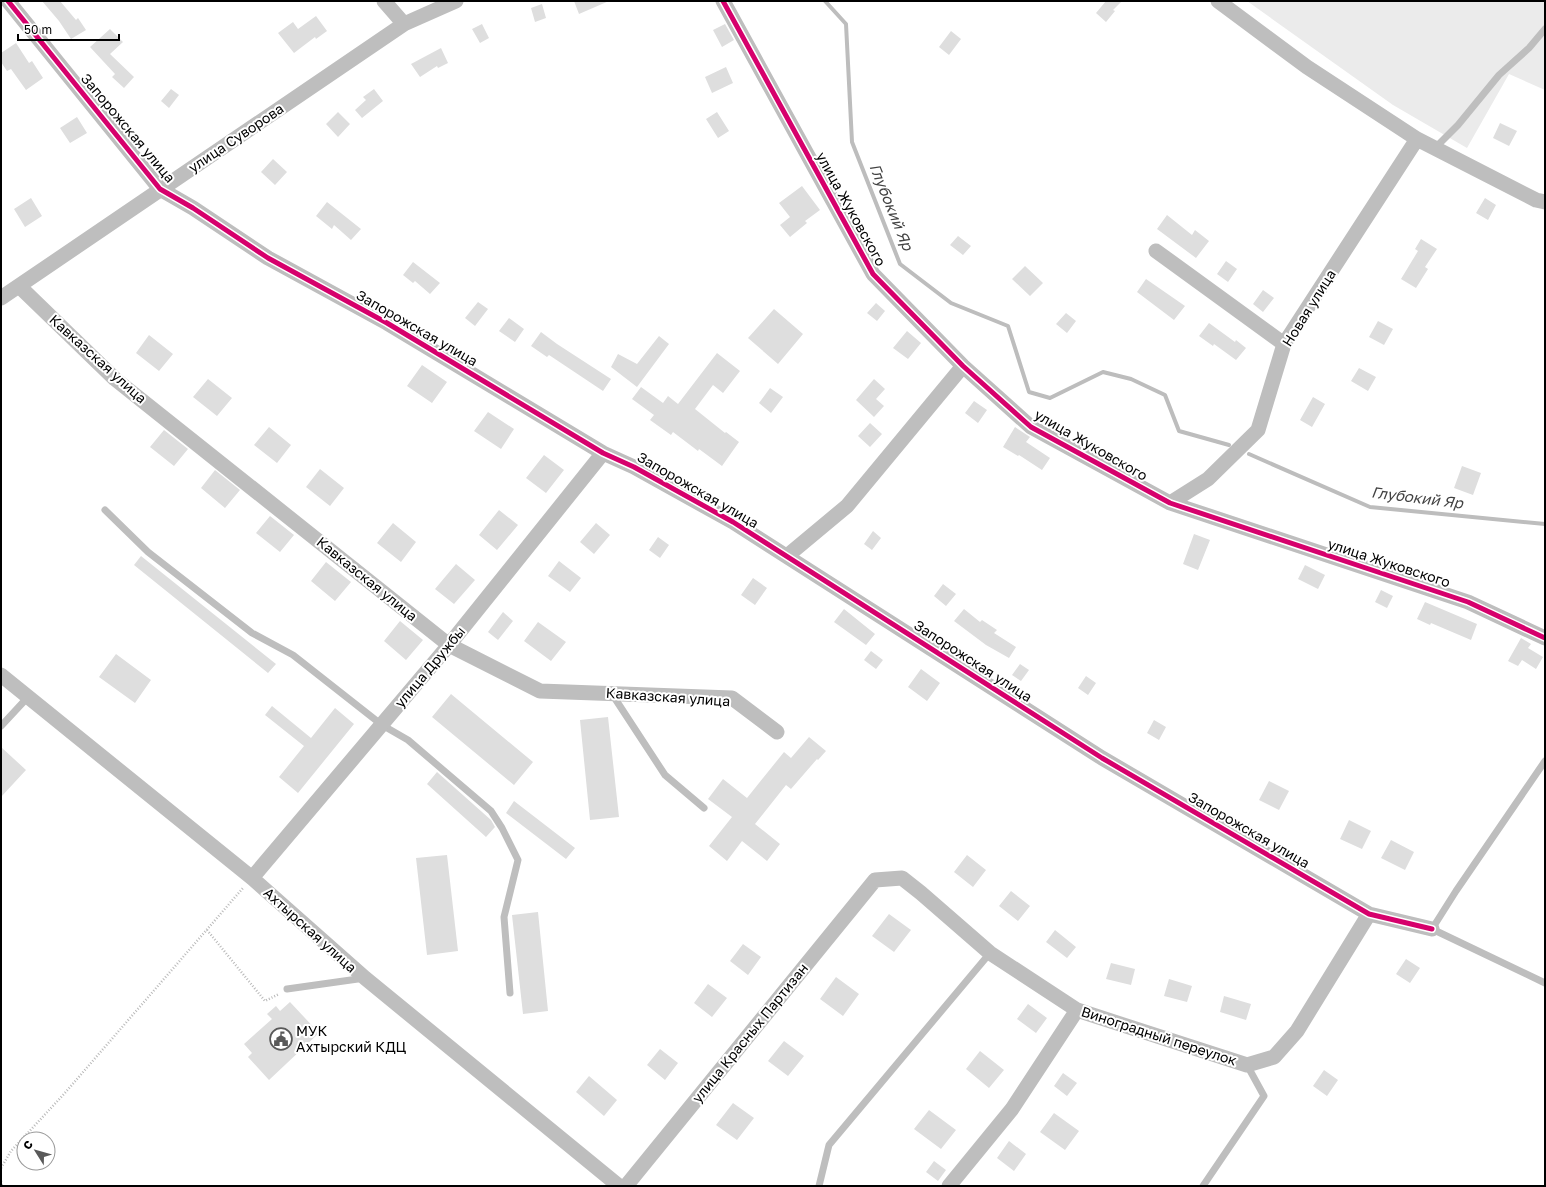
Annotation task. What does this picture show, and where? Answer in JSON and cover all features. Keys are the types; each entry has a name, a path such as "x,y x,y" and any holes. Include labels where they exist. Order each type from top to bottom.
{"street":[{"name":"Запорожская улица","path":"8,1 160,189 193,208 268,258 387,324 603,453 641,471 732,522 1102,758 1369,914 1432,929"},
{"path":"384,1 404,24"},
{"name":"улица Суворова","path":"1,298 404,24 456,1"},
{"name":"улица Жуковского","path":"723,1 873,274 963,366 1031,428 1170,503 1468,602 1545,638"},
{"path":"1218,1 1307,67 1417,139 1536,200 1545,202"},
{"name":"Новая улица","path":"1170,503 1208,479 1258,430 1284,344 1417,139"},
{"path":"1156,251 1284,344"},
{"name":"Кавказская улица","path":"19,286 115,379 449,645 540,690 732,698 777,732"},
{"path":"787,556 847,506 963,366"},
{"name":"улица Дружбы","path":"252,878 449,645 603,453"},
{"name":"Ахтырская улица","path":"1,675 252,878 365,978 619,1186"},
{"name":"Виноградный переулок","path":"875,880 902,878 990,953 1077,1010 1248,1065"},
{"name":"улица Красных Партизан","path":"626,1186 875,880"},
{"path":"1248,1065 1274,1057 1297,1030 1369,914"},
{"path":"949,1186 1012,1109 1077,1010"}],"lane":[{"path":"1435,148 1458,125 1500,75 1529,48 1545,29"},
{"path":"105,510 148,552 246,629 293,655 382,725 408,740 491,810 518,860 504,917 510,993"},
{"path":"612,693 664,774 704,808"},
{"path":"1,726 28,697"},
{"path":"1545,761 1456,891 1432,929 1545,983"},
{"path":"819,1186 829,1144 990,953"},
{"path":"287,989 365,978"},
{"path":"1203,1186 1264,1096 1248,1065"}],"path":[{"path":"1,1168 11,1151 64,1094 252,878"},
{"path":"207,930 266,1001 287,989"},
{"path":"1,1181 2,1186"}],"shaded area":[{"path":"1247,1 1545,1 1545,90 1509,74 1467,148 1393,105"}],"building":[{"path":"42,1 60,1 76,20 78,18 86,30 71,39 59,21"},
{"path":"574,1 609,1 579,14"},
{"path":"1106,1 1122,1 1113,10 1115,11 1106,22 1096,13"},
{"path":"542,4 546,18 535,22 531,8"},
{"path":"316,16 327,31 316,39 315,37 294,53 278,33 293,22 298,29"},
{"path":"482,24 489,38 480,43 472,29"},
{"path":"725,24 734,40 722,47 713,30"},
{"path":"110,29 123,42 110,54 134,77 124,88 112,77 115,74 90,47"},
{"path":"951,31 961,39 949,55 939,47"},
{"path":"16,43 29,63 32,61 43,78 26,90 11,69 7,71 1,62 1,53"},
{"path":"441,48 448,63 438,68 437,66 420,77 411,64"},
{"path":"726,67 733,83 712,93 705,77"},
{"path":"171,89 179,95 169,108 161,101"},
{"path":"374,89 383,101 362,118 355,110 366,100 363,97"},
{"path":"338,112 350,124 338,137 326,124"},
{"path":"717,112 729,131 718,138 706,119"},
{"path":"77,117 87,133 70,143 60,128"},
{"path":"1500,123 1517,131 1509,146 1493,138"},
{"path":"273,159 287,172 275,185 261,172"},
{"path":"802,186 820,210 805,221 807,223 790,237 780,225 790,217 779,203"},
{"path":"31,198 42,216 25,227 14,209"},
{"path":"1485,198 1496,205 1488,220 1476,213"},
{"path":"327,202 361,229 351,240 334,225 332,229 316,216"},
{"path":"1167,215 1192,235 1195,230 1209,241 1196,258 1157,229"},
{"path":"958,236 971,246 963,255 950,245"},
{"path":"1421,239 1437,249 1425,267 1428,269 1416,288 1401,279 1418,251 1415,249"},
{"path":"1226,261 1237,269 1228,282 1217,274"},
{"path":"413,262 440,283 430,294 415,281 413,283 403,275"},
{"path":"1025,266 1043,283 1030,296 1012,279"},
{"path":"1146,279 1185,306 1174,320 1137,292"},
{"path":"1263,290 1274,298 1263,312 1253,304"},
{"path":"478,302 488,309 475,326 465,318"},
{"path":"876,303 885,311 877,321 867,313"},
{"path":"774,309 803,334 778,364 748,338"},
{"path":"1066,313 1076,321 1067,333 1056,324"},
{"path":"509,318 524,329 515,342 499,331"},
{"path":"1378,321 1393,329 1384,345 1369,337"},
{"path":"1209,323 1246,348 1236,360 1214,344 1213,346 1199,336"},
{"path":"907,331 921,343 908,359 893,348"},
{"path":"541,332 611,379 603,391 549,355 547,357 531,346"},
{"path":"149,335 173,354 159,371 136,353"},
{"path":"659,336 669,344 637,387 611,367 618,354 637,364"},
{"path":"717,353 740,371 723,393 713,385 695,409 725,433 726,432 739,442 722,466 699,449 698,451 673,432 671,435 650,420 654,415 632,399 641,387 663,403 668,396 678,404"},
{"path":"422,365 447,382 432,403 407,386"},
{"path":"1359,368 1376,377 1368,391 1351,381"},
{"path":"208,379 232,398 217,416 193,397"},
{"path":"874,379 885,389 876,399 884,406 874,417 856,400"},
{"path":"770,388 783,397 771,413 759,403"},
{"path":"1313,397 1325,404 1312,427 1300,420"},
{"path":"974,401 987,410 978,423 965,413"},
{"path":"488,412 514,429 501,449 474,431"},
{"path":"870,423 882,434 870,447 858,436"},
{"path":"269,427 291,445 277,463 254,445"},
{"path":"1015,427 1030,437 1026,442 1050,458 1042,470 1019,455 1018,456 1003,447"},
{"path":"164,430 188,449 174,466 150,447"},
{"path":"544,455 564,470 546,493 526,478"},
{"path":"1462,466 1481,473 1473,495 1454,488"},
{"path":"320,469 344,488 330,506 306,487"},
{"path":"215,470 240,490 225,508 201,488"},
{"path":"499,510 518,525 497,550 479,535"},
{"path":"270,516 294,535 280,552 256,533"},
{"path":"393,523 416,542 401,562 377,543"},
{"path":"596,523 610,535 594,554 580,542"},
{"path":"873,531 881,538 872,550 864,544"},
{"path":"1194,534 1210,540 1198,570 1183,564"},
{"path":"658,537 669,545 660,558 649,550"},
{"path":"141,556 276,664 268,673 134,565"},
{"path":"559,561 581,578 570,592 548,576"},
{"path":"326,562 351,582 335,601 311,581"},
{"path":"456,564 475,580 454,604 435,589"},
{"path":"1305,565 1325,575 1318,589 1298,579"},
{"path":"753,578 767,588 755,605 741,595"},
{"path":"943,584 956,594 946,606 934,596"},
{"path":"1381,590 1393,596 1387,608 1375,602"},
{"path":"1425,602 1477,624 1471,640 1431,623 1430,625 1417,619"},
{"path":"844,609 875,634 866,645 834,622"},
{"path":"964,609 980,622 982,620 997,630 994,633 1016,647 1009,658 986,645 954,621"},
{"path":"503,612 513,621 498,640 488,632"},
{"path":"400,621 423,640 406,660 384,641"},
{"path":"538,622 566,642 551,661 524,641"},
{"path":"1521,638 1531,644 1528,648 1543,657 1536,669 1522,660 1518,666 1508,661"},
{"path":"871,651 883,660 876,669 864,660"},
{"path":"116,654 151,680 135,703 99,677"},
{"path":"1020,664 1029,670 1021,681 1012,675"},
{"path":"921,669 940,683 927,701 908,687"},
{"path":"1086,676 1096,683 1088,695 1078,688"},
{"path":"451,694 533,762 514,785 432,717"},
{"path":"272,706 311,738 335,708 354,724 298,793 279,777 304,746 265,715"},
{"path":"608,717 619,817 590,820 580,720"},
{"path":"1154,720 1166,727 1159,740 1147,733"},
{"path":"809,737 826,751 818,760 817,759 791,789 786,785 755,824 780,844 767,861 742,841 727,861 709,846 732,817 708,799 723,779 747,798 784,752 791,758"},
{"path":"1,747 26,770 1,797"},
{"path":"437,772 491,820 495,827 486,837 427,784"},
{"path":"1269,781 1289,791 1279,810 1259,800"},
{"path":"514,801 575,848 566,859 506,813"},
{"path":"1349,820 1371,831 1362,849 1340,839"},
{"path":"1391,840 1414,852 1405,870 1381,858"},
{"path":"447,855 458,951 427,955 416,858"},
{"path":"967,855 986,870 973,887 954,872"},
{"path":"1011,891 1030,906 1018,921 999,906"},
{"path":"538,912 548,1011 523,1014 512,915"},
{"path":"889,914 911,930 894,952 872,936"},
{"path":"1055,930 1076,947 1067,958 1046,942"},
{"path":"743,944 761,957 748,975 730,961"},
{"path":"1406,959 1420,968 1410,983 1396,974"},
{"path":"1111,963 1135,969 1131,985 1106,979"},
{"path":"836,977 859,994 843,1016 820,999"},
{"path":"1169,979 1192,986 1187,1002 1164,996"},
{"path":"708,984 727,998 712,1017 694,1003"},
{"path":"1224,996 1251,1004 1246,1020 1220,1012"},
{"name":"МУК Ахтырский КДЦ","path":"290,1002 319,1033 269,1080 248,1057 252,1053 244,1044 272,1019 267,1014 276,1006 280,1011"},
{"path":"1028,1004 1047,1018 1036,1033 1017,1019"},
{"path":"784,1041 804,1056 788,1076 768,1061"},
{"path":"660,1049 678,1063 665,1080 647,1065"},
{"path":"980,1051 1004,1070 989,1088 966,1069"},
{"path":"1324,1070 1338,1080 1327,1096 1313,1086"},
{"path":"1063,1073 1077,1083 1067,1096 1054,1086"},
{"path":"589,1076 617,1100 604,1116 576,1092"},
{"path":"733,1103 754,1118 737,1140 716,1125"},
{"path":"929,1110 956,1130 941,1149 914,1129"},
{"path":"1054,1113 1079,1131 1065,1150 1040,1132"},
{"path":"1009,1141 1026,1154 1014,1171 997,1158"},
{"path":"934,1161 946,1170 938,1181 926,1172"}],"waterway":[{"name":"Глубокий Яр","path":"825,1 846,24 852,142 900,264 951,303 1008,326 1029,392 1050,398 1103,372 1131,379 1165,395 1179,431 1229,445"},
{"name":"Глубокий Яр","path":"1249,454 1370,507 1545,524"}],"cycle path":[{"path":"8,1 160,189 193,208 268,258 387,323 603,453 634,467 733,522 1102,758 1369,914 1432,929"},
{"path":"723,1 873,274 963,366 1031,427 1170,503 1468,602 1545,638"}],"place":[{"name":"МУК Ахтырский КДЦ","path":"281,1039"}]}
